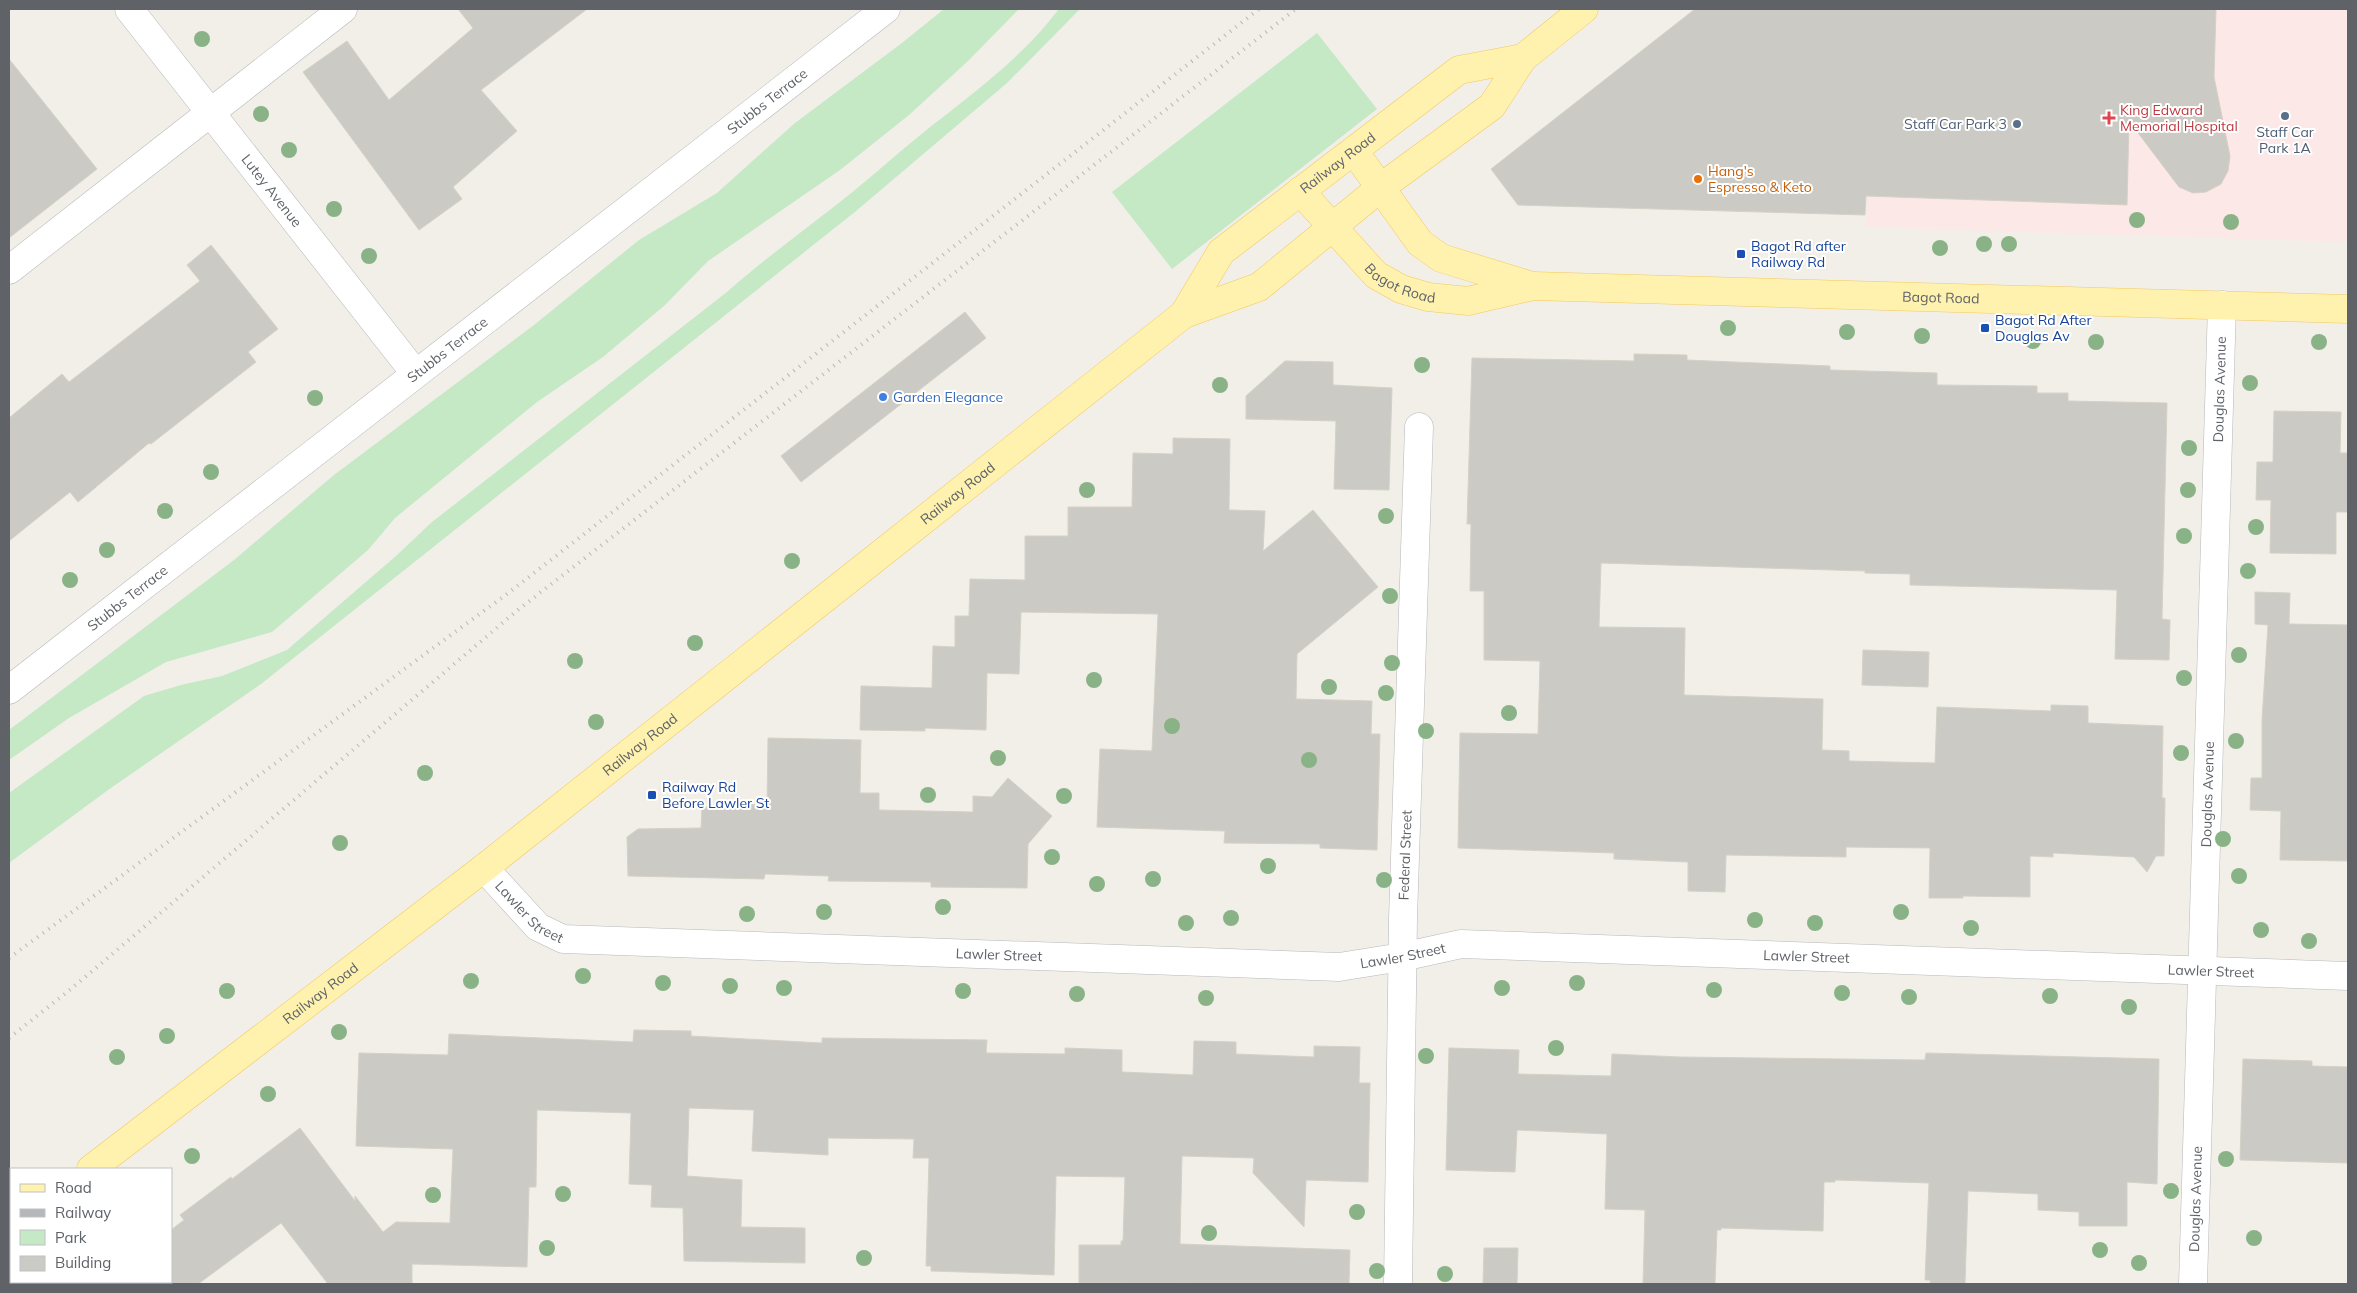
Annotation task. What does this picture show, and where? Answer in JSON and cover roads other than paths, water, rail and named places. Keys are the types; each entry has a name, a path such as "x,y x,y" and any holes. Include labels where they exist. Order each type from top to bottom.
{"main road":[{"name":"Railway Road","path":"92,1168 484,868 1184,314 1260,287 1380,188 1492,106 1522,58 1584,9"},
{"name":"Railway Road","path":"1184,314 1221,252 1354,150 1460,70 1522,58"},
{"name":"Bagot Road","path":"1354,150 1420,243 1441,258 1533,286"},
{"name":"Bagot Road","path":"1300,191 1376,275 1401,289 1428,296 1468,301 1533,286 2348,309"}],"street":[{"name":"Lutey Avenue","path":"129,9 415,373"},
{"path":"9,270 343,9"},
{"name":"Stubbs Terrace","path":"9,690 886,9"},
{"name":"Douglas Avenue","path":"2192,1284 2222,305"},
{"name":"Federal Street","path":"1398,1284 1402,957 1419,427"},
{"name":"Lawler Street","path":"484,868 538,927 562,939 1339,967 1402,957 1461,944 2348,976"}],"railway":[{"path":"9,958 507,594 1259,9"},
{"path":"9,1038 71,989 519,609 1296,9"}],"place":[{"name":"Staff Car Park 1A","path":"2285,116"},
{"name":"King Edward Memorial Hospital","path":"2109,118"},
{"name":"Staff Car Park 3","path":"2017,124"},
{"name":"Hang's Espresso & Keto","path":"1698,179"},
{"name":"Bagot Rd after Railway Rd","path":"1741,254"},
{"name":"Bagot Rd After Douglas Av","path":"1985,328"},
{"name":"Garden Elegance","path":"883,397"},
{"name":"Railway Rd Before Lawler St","path":"652,795"}]}
